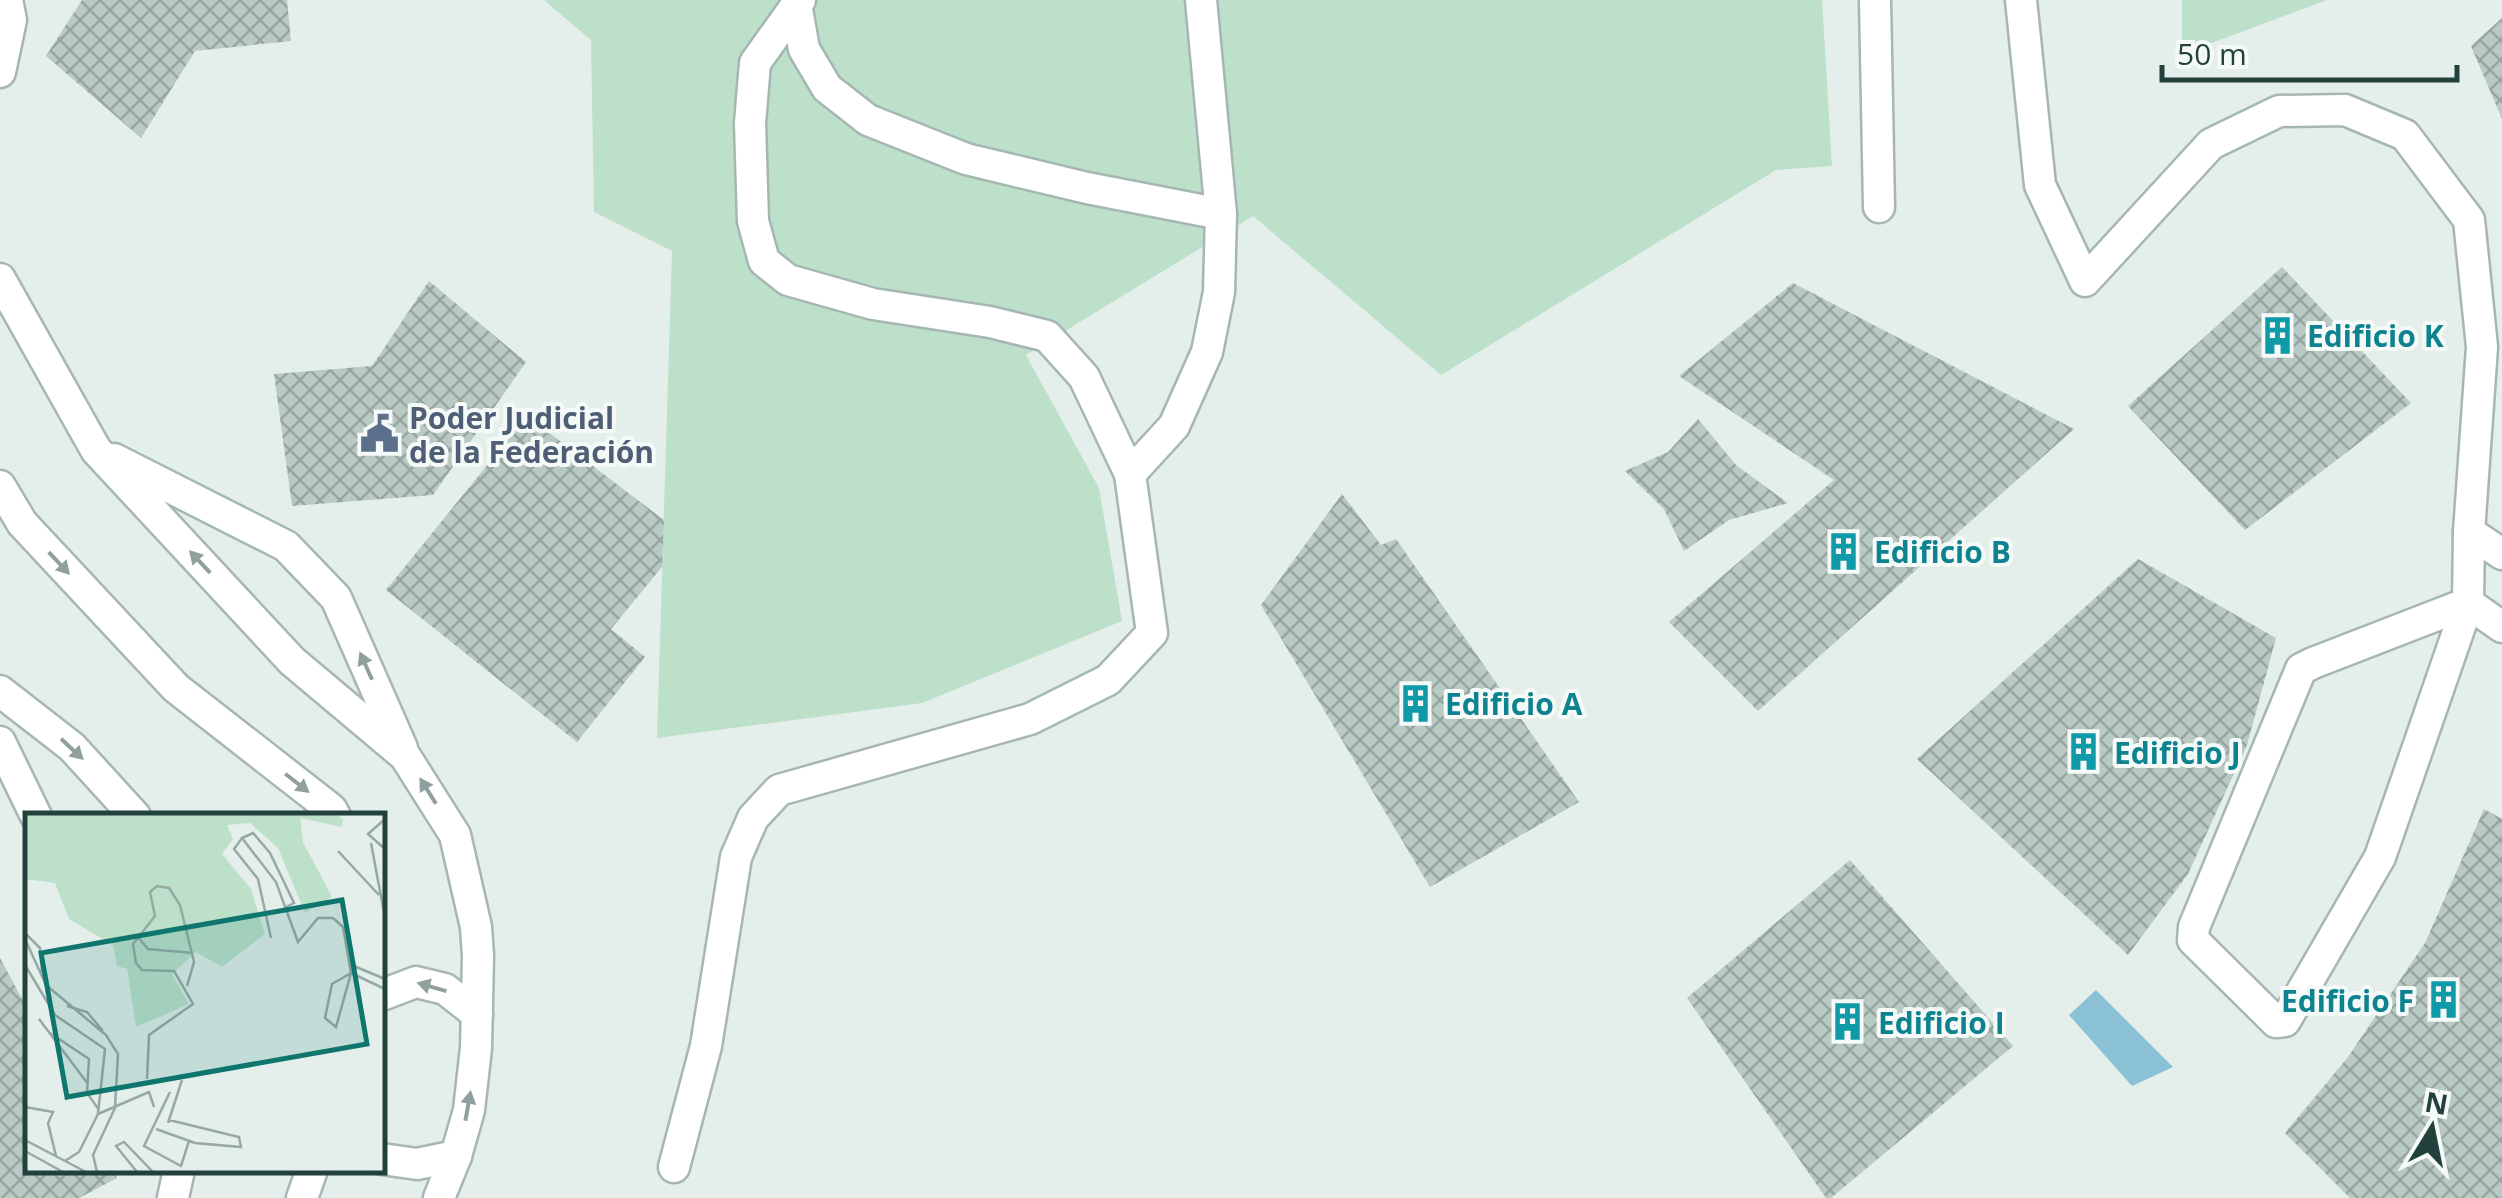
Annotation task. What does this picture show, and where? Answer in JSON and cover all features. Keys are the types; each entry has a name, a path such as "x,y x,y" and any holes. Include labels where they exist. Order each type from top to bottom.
{"street":[{"path":"0,72 10,20 7,0"},
{"path":"1130,474 1174,426 1207,352 1218,292 1221,214 1201,0"},
{"path":"1875,0 1879,206"},
{"path":"2021,0 2040,185 2085,280 2210,144 2279,111 2345,110 2405,136 2470,220 2488,274 2468,532 2468,603 2380,857 2284,1021 2276,1022 2193,940 2194,927 2301,670 2468,603"},
{"path":"798,2 804,50 827,88 868,120 966,159 1221,214"},
{"path":"674,1167 706,1046 736,857 753,818 779,790 1030,719 1108,680 1152,633 1130,474 1084,377 1046,336 990,322 873,304 788,280 764,261 753,222 750,124 755,64 798,2"},
{"path":"0,279 96,450 292,660 405,756"},
{"path":"96,450 286,546 336,598 405,756 455,834 476,927 476,1048 469,1110 456,1156 438,1198"},
{"path":"0,486 22,523 176,688 333,813"},
{"path":"2468,532 2502,554"},
{"path":"2468,603 2502,627"},
{"path":"0,691 72,746 133,813"},
{"path":"0,742 35,813"},
{"path":"385,994 416,982 445,988 477,1014"},
{"path":"385,1159 418,1164 456,1156"},
{"path":"174,1198 178,1173"},
{"path":"302,1198 311,1173"}],"green space":[{"path":"544,0 1822,0 1832,166 1776,170 1441,375 1253,216 1026,355 1099,488 1122,621 922,703 657,738 672,251 594,212 591,40"},
{"path":"2182,0 2327,0 2182,54"}],"water":[{"path":"2096,990 2173,1067 2132,1086 2069,1015"}],"building":[{"path":"82,0 287,0 291,41 195,51 141,138 46,56"},
{"path":"2502,18 2502,119 2471,46"},
{"name":"Edificio K","path":"2282,267 2411,403 2245,530 2128,406"},
{"name":"Poder Judicial de la Federación","path":"429,281 526,362 433,495 292,506 274,374 372,366"},
{"name":"Edificio B","path":"1793,283 2074,429 1758,711 1669,622 1834,480 1679,376"},
{"path":"527,416 664,520 662,567 611,629 645,657 577,742 386,590"},
{"path":"1698,419 1736,465 1788,503 1729,520 1684,551 1664,509 1625,471 1668,452"},
{"name":"Edificio A","path":"1342,494 1381,545 1396,539 1579,802 1430,887 1261,605"},
{"name":"Edificio J","path":"2138,559 2276,638 2247,745 2188,874 2128,955 1917,759"},
{"name":"Edificio F","path":"2484,809 2502,819 2502,1198 2350,1198 2285,1133 2348,1057 2425,943"},
{"name":"Edificio I","path":"1850,860 2013,1046 1831,1198 1826,1198 1687,998"},
{"path":"0,958 25,1004 25,1173 114,1173 117,1178 79,1198 0,1198"}],"place":[{"name":"Edificio K","path":"2277,335"},
{"name":"Poder Judicial de la Federación","path":"379,434"},
{"name":"Edificio B","path":"1844,551"},
{"name":"Edificio A","path":"1415,703"},
{"name":"Edificio J","path":"2084,752"},
{"name":"Edificio F","path":"2444,1000"},
{"name":"Edificio I","path":"1848,1022"}]}
